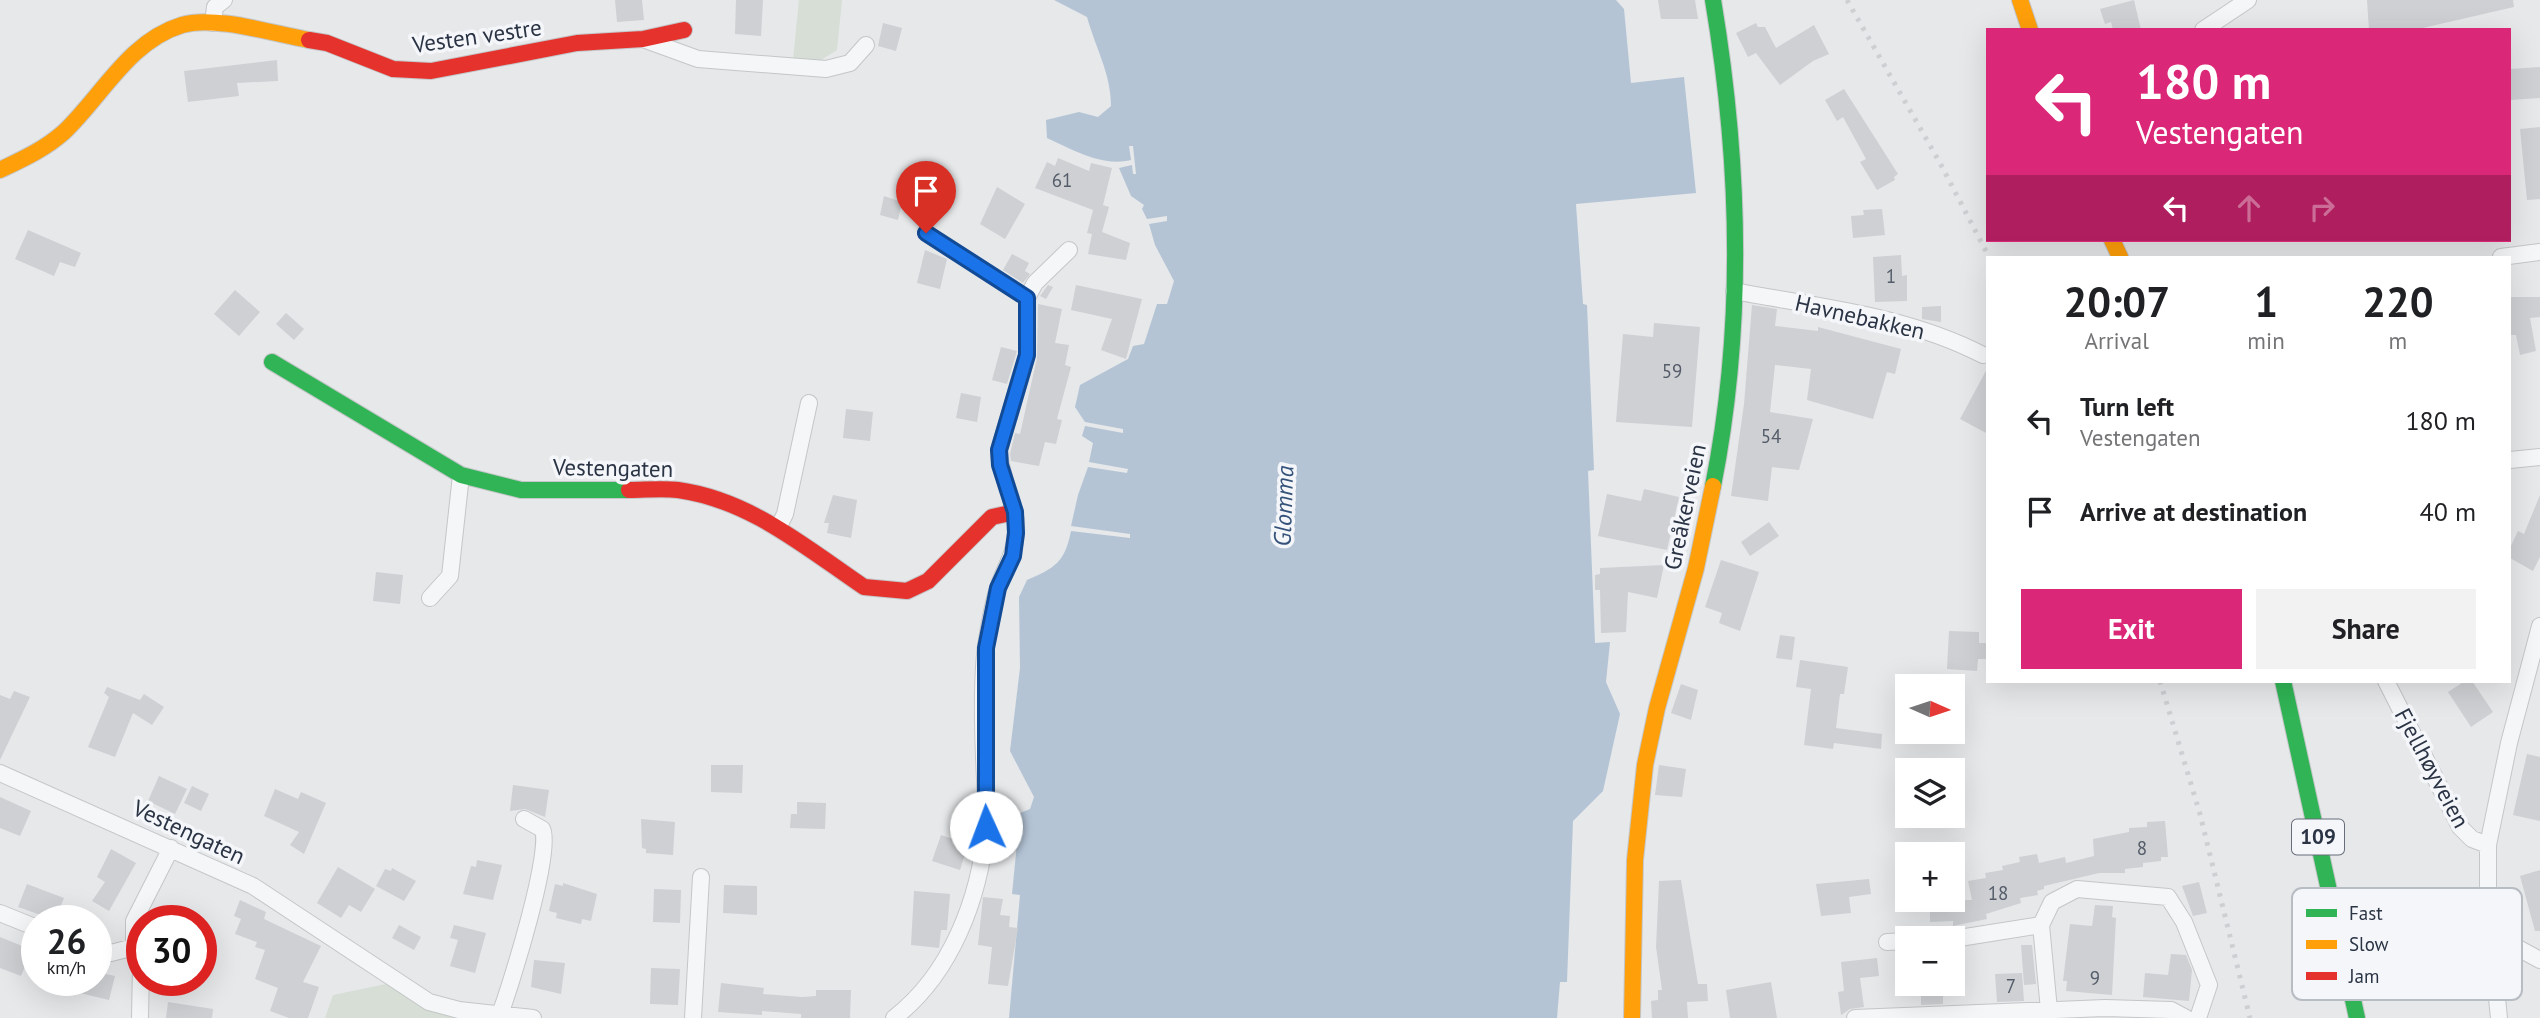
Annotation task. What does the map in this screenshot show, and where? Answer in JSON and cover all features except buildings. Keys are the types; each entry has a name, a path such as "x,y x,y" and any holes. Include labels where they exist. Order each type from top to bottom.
{"street":[{"path":"213,23 215,7 224,0"},
{"name":"Greåkerveien","path":"1632,1018 1634,888 1645,764 1652,724 1703,545 1717,479 1724,424 1734,291 1730,117 1713,0"},
{"path":"2021,0 2029,28"},
{"path":"2206,28 2248,0"},
{"name":"Vesten vestre","path":"0,170 42,150 65,131 139,48 182,25 213,23 327,43 393,69 431,71 577,43 643,38 684,30"},
{"path":"643,38 698,58 825,69 850,63 866,45"},
{"path":"926,233 1027,298"},
{"path":"894,1018 914,1002 937,972 957,941 971,901 986,827 986,648 998,588 1013,556 1016,533 1015,512 1000,465 999,450 1027,355 1027,298 1035,283 1069,250"},
{"path":"2511,256 2540,253"},
{"name":"Havnebakken","path":"1734,291 1837,308 1917,328 1939,334 1983,355"},
{"name":"Vestengaten","path":"272,362 461,475 521,490 676,490 748,510 864,587 883,591 907,591 928,581 952,560 992,517 1015,512"},
{"path":"778,528 785,514 809,402"},
{"path":"2511,460 2540,457"},
{"path":"430,598 450,576 461,475"},
{"name":"Fjellhøyveien","path":"2489,888 2488,845 2509,743 2539,630"},
{"name":"109","path":"2283,683 2327,888"},
{"name":"Fjellhøyveien","path":"2387,683 2460,827 2472,839 2488,845"},
{"name":"Vestengaten","path":"0,773 253,886 429,1002 459,1010 533,1018"},
{"path":"500,1014 527,925 546,841 542,829 524,819"},
{"path":"142,905 171,848"},
{"path":"693,1018 701,877"},
{"path":"2049,1010 2041,925 2052,902 2077,889 2168,897 2184,922 2209,985 2198,1018"},
{"path":"0,913 21,922"},
{"path":"1965,937 2041,925"},
{"path":"1887,942 1895,942"},
{"path":"2522,950 2540,960"},
{"path":"140,996 140,1018"},
{"name":"109","path":"2351,1000 2355,1018"},
{"name":"Fjellhøyveien","path":"2497,1000 2499,1018"},
{"path":"1855,1018 2049,1010 2171,1010 2186,1018"}],"shaded area":[{"path":"799,0 842,0 837,50 818,62 793,60"},
{"path":"396,982 413,993 509,1018 325,1018 333,995"}],"water":[{"name":"Glomma","path":"1054,0 1616,0 1624,9 1631,83 1684,77 1696,193 1576,204 1583,304 1587,305 1594,470 1588,471 1595,643 1610,642 1606,682 1620,714 1603,791 1573,821 1567,982 1560,982 1557,1018 1009,1018 1020,895 1012,894 1020,813 1030,809 1034,797 1010,751 1020,668 1019,597 1027,580 1045,572 1062,557 1071,531 1130,538 1130,534 1071,526 1088,467 1127,473 1128,469 1089,462 1093,443 1082,436 1085,426 1123,433 1123,429 1085,422 1075,407 1080,385 1128,359 1133,346 1144,344 1157,304 1167,304 1174,281 1155,245 1149,224 1167,221 1167,216 1147,219 1142,209 1144,205 1131,196 1119,168 1132,165 1133,174 1136,174 1133,146 1129,146 1131,160 1109,161 1088,156 1047,138 1046,120 1079,112 1098,117 1111,106 1106,72 1087,17"}],"railway":[{"path":"1847,0 1940,163 1988,256"},
{"path":"2161,683 2200,814 2250,1018"}],"traffic: fast":[{"path":"1713,0 1729,121 1735,243 1730,365 1713,486"},
{"path":"272,362 461,475 521,490 629,490"},
{"path":"2283,683 2328,888"},
{"path":"2353,1000 2357,1018"}],"traffic: slow":[{"path":"2020,0 2029,28"},
{"path":"0,170 57,138 78,118 131,56 163,33 182,25 211,22 245,26 309,40"},
{"path":"2113,242 2120,256"},
{"path":"1632,1018 1635,860 1645,765 1657,708 1696,568 1713,486"}],"traffic: jam":[{"path":"309,40 327,43 393,69 431,71 577,43 643,39 684,30"},
{"path":"629,490 678,490 729,504 776,527 864,587 907,591 928,581 992,517 1015,512"}],"route":[{"path":"926,233 1007,288 1027,298 1027,355 999,450 1000,465 1015,512 1016,533 1013,556 998,588 986,648 986,827"}]}
